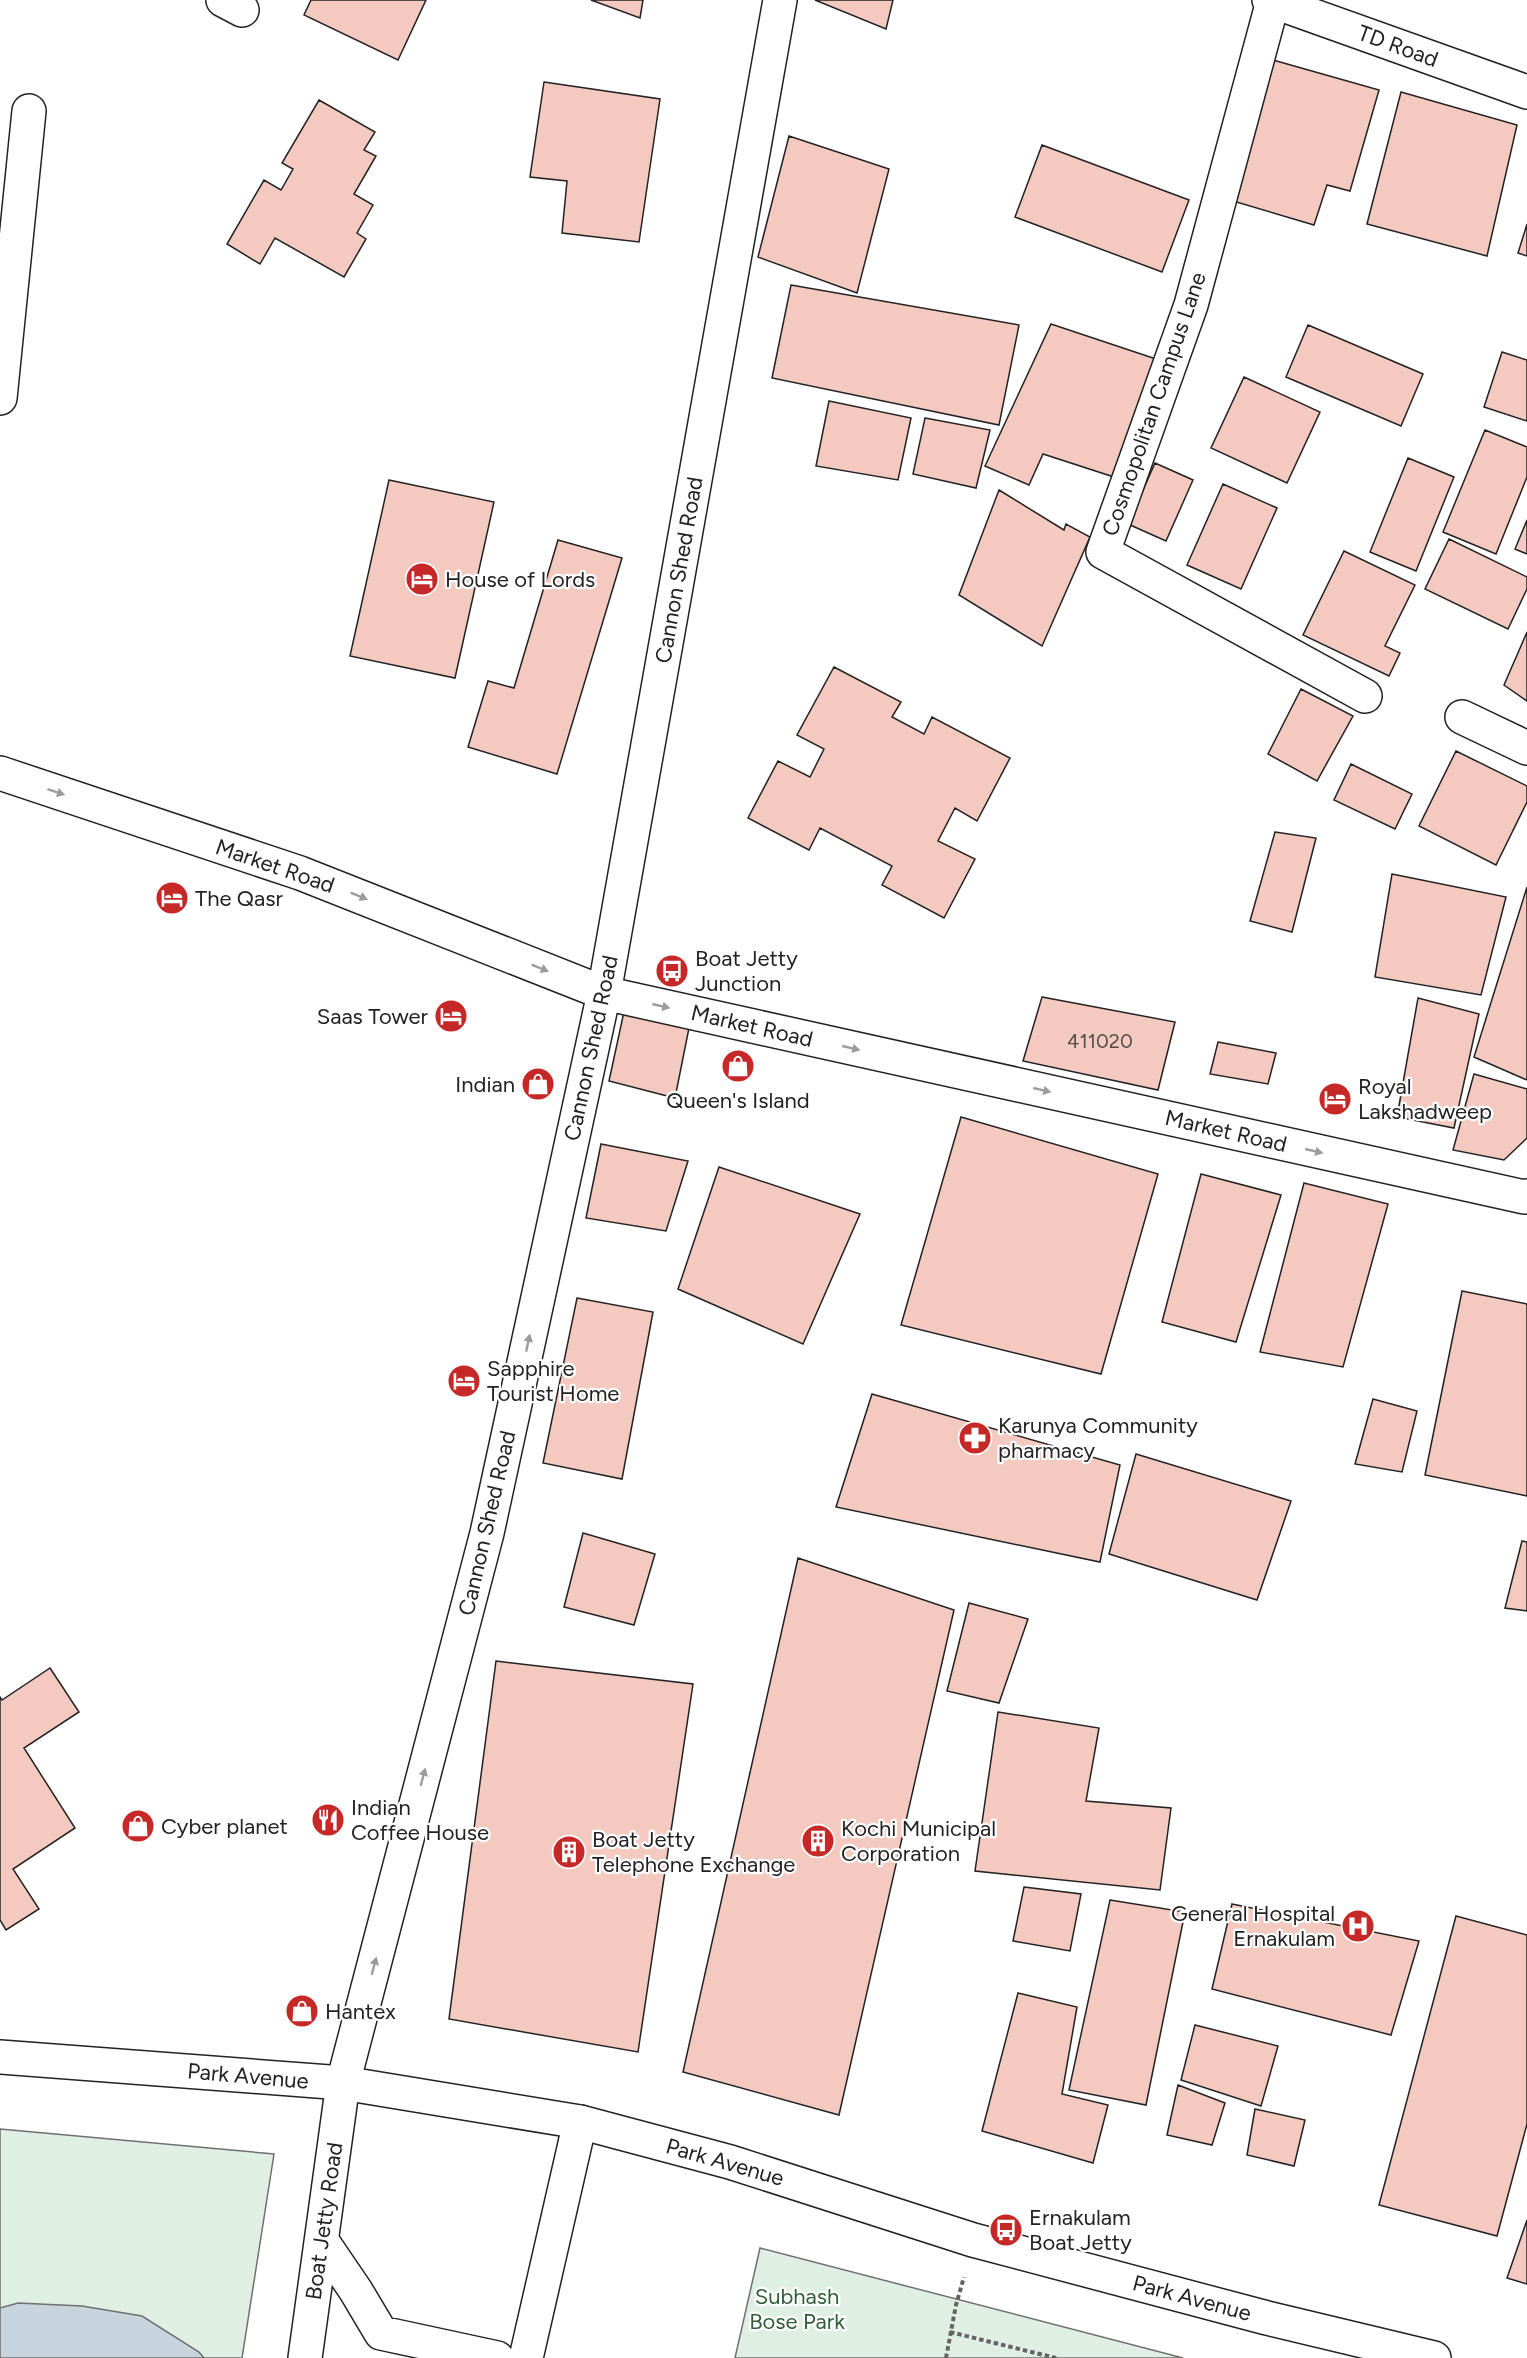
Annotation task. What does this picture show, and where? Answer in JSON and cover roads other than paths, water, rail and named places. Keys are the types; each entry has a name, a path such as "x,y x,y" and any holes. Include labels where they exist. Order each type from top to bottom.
{"street":[{"name":"Cannon Shed Road","path":"343,2084 487,1533 604,993 780,0"},
{"name":"TD Road","path":"1271,1 1527,92"},
{"name":"Cosmopolitan Campus Lane","path":"1271,1 1191,305 1103,552 1365,696"},
{"path":"0,398 29,111"},
{"path":"1462,717 1527,748"},
{"name":"Market Road","path":"0,773 300,873 604,993 1527,1196"},
{"name":"Park Avenue","path":"0,2057 343,2084 580,2122 730,2162 972,2240 1267,2318 1434,2358"},
{"name":"Boat Jetty Road","path":"305,2358 343,2084"},
{"path":"526,2358 580,2122"},
{"path":"322,2241 381,2333 497,2358"}],"place":[{"name":"House of Lords","path":"422,579"},
{"name":"The Qasr","path":"172,898"},
{"name":"Boat Jetty Junction","path":"672,971"},
{"name":"Saas Tower","path":"451,1016"},
{"name":"Queen's Island","path":"738,1066"},
{"name":"Indian","path":"538,1084"},
{"name":"Royal Lakshadweep","path":"1335,1099"},
{"name":"Sapphire Tourist Home","path":"464,1381"},
{"name":"Karunya Community pharmacy","path":"975,1438"},
{"name":"Indian Coffee House","path":"328,1820"},
{"name":"Cyber planet","path":"138,1826"},
{"name":"Kochi Municipal Corporation","path":"818,1841"},
{"name":"Boat Jetty Telephone Exchange","path":"569,1852"},
{"name":"General Hospital Ernakulam","path":"1358,1926"},
{"name":"Hantex","path":"302,2011"},
{"name":"Ernakulam Boat Jetty","path":"1006,2230"}],"park label":[{"name":"Subhash Bose Park","path":"797,2308"}]}
